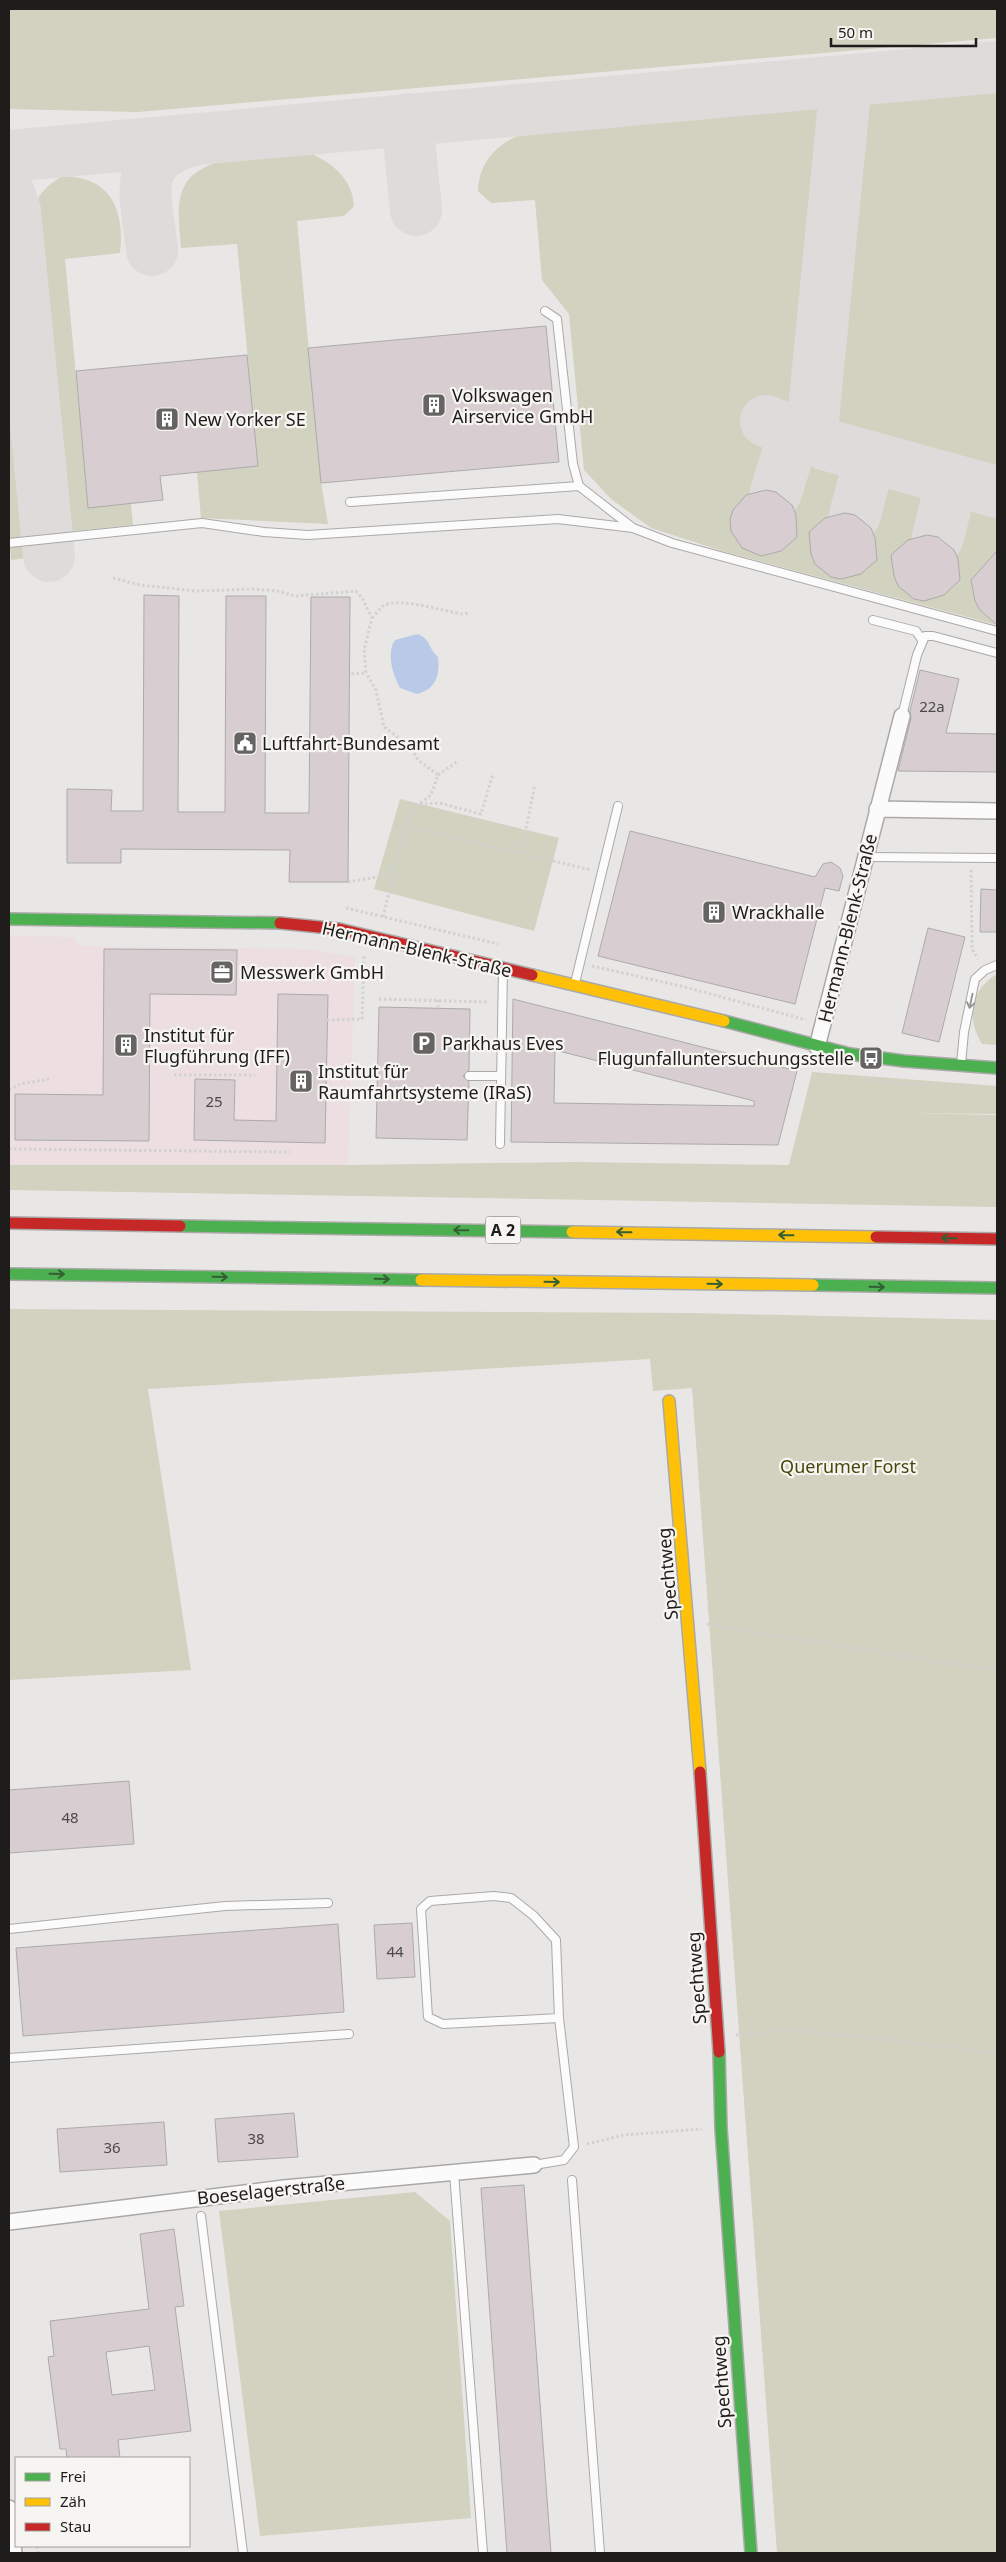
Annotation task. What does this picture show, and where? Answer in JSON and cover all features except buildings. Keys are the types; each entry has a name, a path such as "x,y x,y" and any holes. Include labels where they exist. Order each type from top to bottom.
{"main road":[{"name":"Hermann-Blenk-Straße","path":"9,919 282,923 339,929 503,967 817,1047 871,1058 997,1068"},
{"name":"A 2","path":"9,1223 997,1239"},
{"path":"9,1274 997,1288"},
{"name":"Spechtweg","path":"669,1401 706,1843 708,1901 718,2036 720,2128 751,2553"}],"street":[{"name":"Hermann-Blenk-Straße","path":"817,1047 902,716"},
{"name":"Hermann-Blenk-Straße","path":"877,809 997,811"},
{"name":"Boeselagerstraße","path":"9,2222 238,2193 534,2165"},
{"path":"9,2508 14,2553"}],"lane":[{"path":"545,311 557,318 572,464 579,486 632,528"},
{"path":"350,502 579,486"},
{"path":"9,543 202,523 264,532 308,535 558,519 632,528 672,543 997,631"},
{"path":"874,620 916,631 922,640"},
{"path":"902,716 922,640 925,636 933,636 997,653"},
{"path":"574,985 618,806"},
{"path":"866,857 997,858"},
{"path":"961,1066 964,1032 975,979 985,970 997,964"},
{"path":"500,1144 503,967"},
{"path":"469,1076 501,1076"},
{"path":"534,2165 564,2160 574,2147 560,2018 556,1940 528,1912 510,1898 494,1896 430,1900 421,1909 428,2017 444,2024 560,2018"},
{"path":"9,1929 225,1906 328,1903"},
{"path":"9,2058 349,2034"},
{"path":"454,2173 483,2553"},
{"path":"572,2180 600,2553"},
{"path":"201,2216 243,2553"}],"path":[{"path":"113,578 148,586 197,591 254,589 277,591 295,596 356,591 362,598 372,618"},
{"path":"438,775 418,760 410,746 384,727 376,690 366,673 364,650 372,618 384,606 396,603 410,603 470,614"},
{"path":"349,674 366,673"},
{"path":"378,937 409,817 419,804 431,795 438,775 458,761"},
{"path":"419,804 439,803 481,814 493,774"},
{"path":"521,853 535,784"},
{"path":"407,826 602,873"},
{"path":"971,858 972,949 985,970"},
{"path":"348,882 377,877 395,867"},
{"path":"356,953 373,956"},
{"path":"327,1020 362,1019 364,954"},
{"path":"379,999 502,1002"},
{"path":"438,1000 438,1009"},
{"path":"174,1075 255,1075"},
{"path":"9,1090 20,1084 49,1079"},
{"path":"9,1149 290,1152"},
{"path":"688,1621 997,1671"},
{"path":"718,2036 786,2030 876,2038 997,2053"},
{"path":"574,2147 624,2135 720,2128"}],"shaded area":[{"path":"9,936 74,937 78,946 307,949 355,957 348,1165 9,1165"}],"green space":[{"path":"9,9 997,9 997,38 138,112 9,109"},
{"path":"997,91 997,625 722,551 651,528 611,499 584,470 569,314 542,280 535,200 491,203 478,191 482,171 491,155 505,143 523,134"},
{"path":"309,153 326,161 340,173 350,188 354,206 344,216 297,221 321,483 328,524 201,518 197,472 258,466 237,244 181,248 179,207 181,196 185,185 192,176 203,168 218,162"},
{"path":"63,176 93,182 103,189 117,210 120,223 120,253 65,259 86,483 131,503 133,525 63,532 32,211 44,190"},
{"path":"9,295 34,557 11,560 9,534"},
{"path":"400,799 559,838 534,931 374,889"},
{"path":"997,974 997,1045 982,1044 974,1024 973,1005 981,988"},
{"path":"812,1072 997,1086 997,1114 904,1113 997,1115 997,1207 9,1190 9,1165 348,1165 575,1162 789,1165"},
{"name":"Querumer Forst","path":"9,1309 693,1313 997,1320 997,2553 777,2553 692,1388 653,1391 650,1359 148,1389 191,1670 9,1680"},
{"path":"415,2192 450,2221 471,2518 260,2536 219,2211"}],"water":[{"path":"418,634 427,641 438,657 438,670 433,685 429,689 417,694 400,688 393,671 391,651 395,640"}],"taxiway":[{"path":"9,156 997,67"},
{"path":"812,430 846,82"},
{"path":"407,119 416,210"},
{"path":"152,250 146,194 147,179 151,166 161,155 176,146 199,139"},
{"path":"9,193 15,211 49,556"},
{"path":"766,421 795,431 812,430 827,445 997,492"},
{"path":"776,492 795,431"},
{"path":"855,515 870,458"},
{"path":"938,537 952,480"}],"traffic: fast":[{"path":"9,919 280,923"},
{"path":"724,1021 850,1054 904,1061 997,1068"},
{"path":"180,1226 572,1232"},
{"path":"9,1274 421,1280"},
{"path":"813,1285 997,1288"},
{"path":"719,2052 721,2128 751,2553"}],"traffic: slow":[{"path":"532,975 724,1021"},
{"path":"572,1232 876,1237"},
{"path":"421,1280 813,1285"},
{"path":"669,1401 700,1772"}],"traffic: jam":[{"path":"280,923 339,929 532,975"},
{"path":"9,1223 180,1226"},
{"path":"876,1237 997,1239"},
{"path":"700,1772 719,2052"}],"place":[{"name":"Volkswagen Airservice GmbH","path":"434,405"},
{"name":"New Yorker SE","path":"167,419"},
{"name":"Luftfahrt-Bundesamt","path":"245,743"},
{"name":"Wrackhalle","path":"714,912"},
{"name":"Messwerk GmbH","path":"222,972"},
{"name":"Parkhaus Eves","path":"424,1043"},
{"name":"Institut für Flugführung (IFF)","path":"126,1045"},
{"name":"Flugunfalluntersuchungsstelle","path":"871,1058"},
{"name":"Institut für Raumfahrtsysteme (IRaS)","path":"301,1081"}]}
